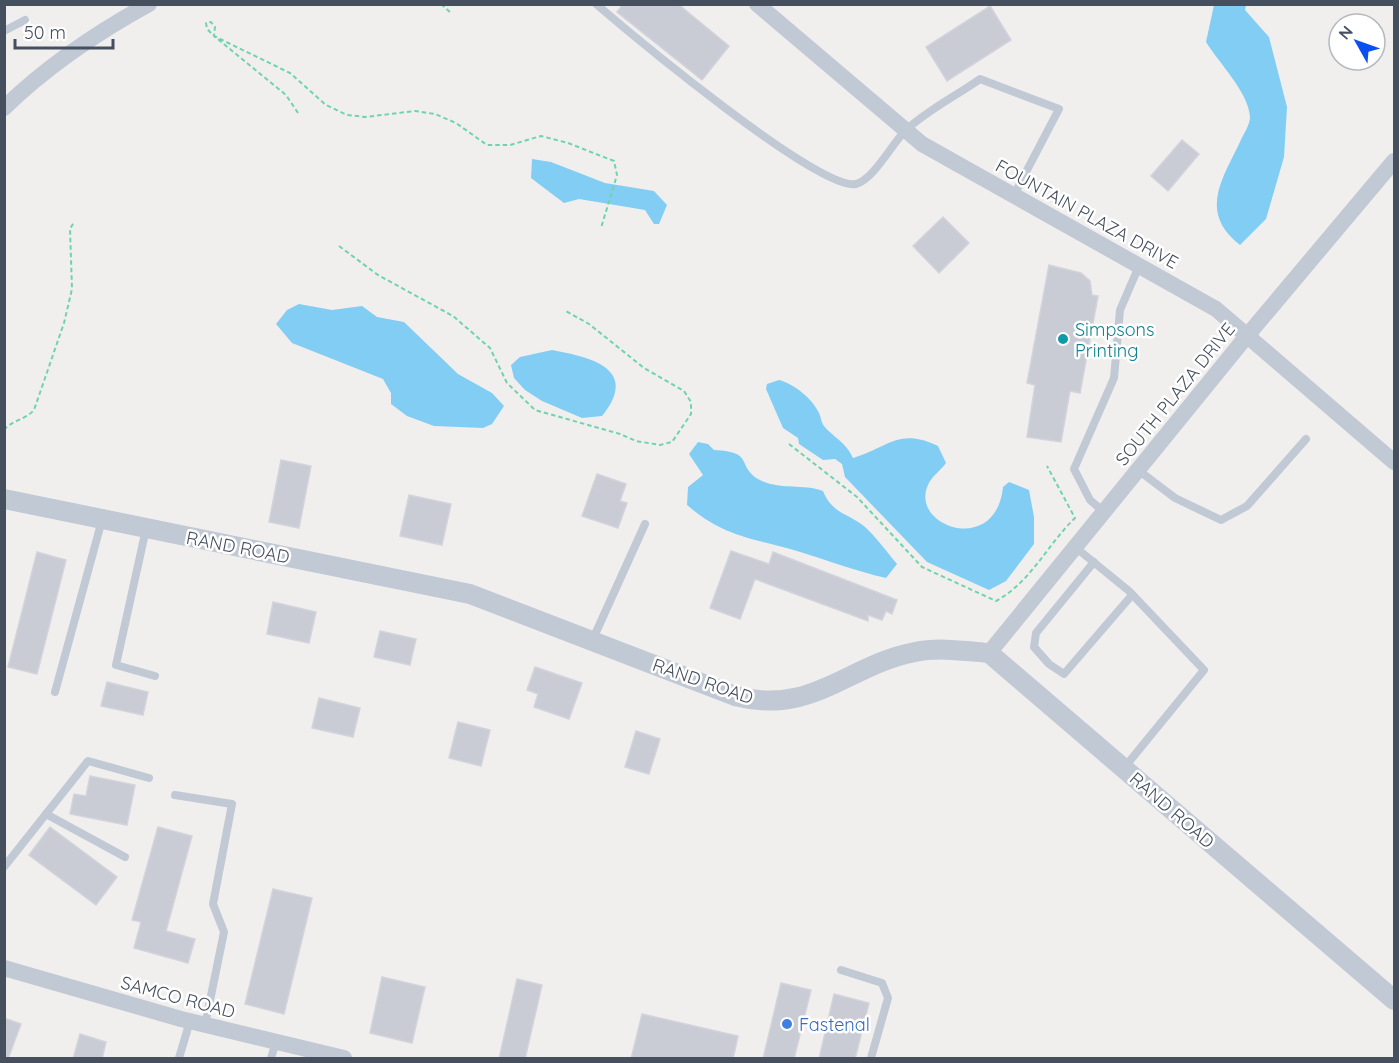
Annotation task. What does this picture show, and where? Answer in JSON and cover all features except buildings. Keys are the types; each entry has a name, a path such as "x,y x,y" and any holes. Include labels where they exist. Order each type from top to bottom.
{"street":[{"path":"4,108 56,64 115,23 149,4"},
{"name":"FOUNTAIN PLAZA DRIVE","path":"757,4 922,144 1216,309 1395,462"},
{"name":"SOUTH PLAZA DRIVE","path":"989,653 1246,337 1395,161"},
{"name":"RAND ROAD","path":"4,499 470,594 735,696 756,702 800,698 822,691 894,657 916,651 989,653 1395,1000"},
{"name":"SAMCO ROAD","path":"4,968 197,1023 344,1059"}],"lane":[{"path":"596,4 652,51 776,145 834,180 854,184 865,179 906,131 980,79 1059,109 1014,195"},
{"path":"4,31 25,21"},
{"path":"1104,512 1090,500 1074,469 1114,378 1120,310 1139,266"},
{"path":"1138,470 1175,498 1221,520 1247,506 1306,440"},
{"path":"55,692 103,519"},
{"path":"592,641 645,524"},
{"path":"147,528 116,665 155,676"},
{"path":"1075,547 1132,595 1204,670 1124,769"},
{"path":"1094,562 1036,633 1034,647 1049,664 1064,674 1132,595"},
{"path":"4,867 88,761 149,778"},
{"path":"175,795 232,804 213,904 224,932 197,1023 179,1059"},
{"path":"46,814 124,857"},
{"path":"841,970 882,983 888,998 872,1059"},
{"path":"271,1059 276,1042"}],"path":[{"path":"441,4 452,14"},
{"path":"298,113 286,95 214,36 290,73 326,105 347,115 365,117 415,111 435,114 456,123 487,145 498,147 531,137 550,138 614,161 617,168 615,182 601,228"},
{"path":"4,430 8,425 28,417 34,410 64,323 72,289 70,229 74,222"},
{"path":"339,246 378,275 430,302 459,321 490,348 507,383 535,410 636,441 660,446 672,442 691,414 691,402 684,391 644,368 589,324 564,310"},
{"path":"789,444 857,496 922,567 996,601 1010,593 1038,565 1057,535 1075,518 1047,466"}],"water":[{"path":"1214,5 1246,5 1245,10 1269,37 1287,107 1284,157 1266,219 1240,245 1227,233 1220,221 1217,209 1218,196 1226,170 1248,127 1250,117 1245,98 1206,42"},
{"path":"532,159 551,162 605,183 654,191 667,205 659,224 654,224 645,210 579,199 564,203 531,178"},
{"path":"299,304 332,310 362,306 377,317 404,322 458,374 492,393 504,406 492,424 483,428 434,426 407,416 391,404 391,393 383,379 292,343 276,324 287,310"},
{"path":"552,350 595,362 606,368 613,376 616,387 612,400 602,416 582,418 542,401 525,390 514,378 511,365 520,357"},
{"path":"779,380 791,385 807,397 816,407 824,426 843,444 853,458 903,439 913,438 938,446 946,463 929,482 925,500 931,512 942,522 956,528 971,528 986,522 997,509 1003,487 1009,482 1029,490 1034,517 1034,544 1006,581 989,590 927,562 845,477 842,464 835,459 823,460 799,444 798,438 783,428 766,389 767,384"},
{"path":"698,442 708,444 714,450 727,451 740,456 751,474 766,483 823,491 836,509 869,531 897,564 886,578 739,535 713,524 687,505 688,487 703,475 689,454"}],"place":[{"name":"Simpsons Printing","path":"1063,339"},
{"name":"Fastenal","path":"787,1024"}]}
